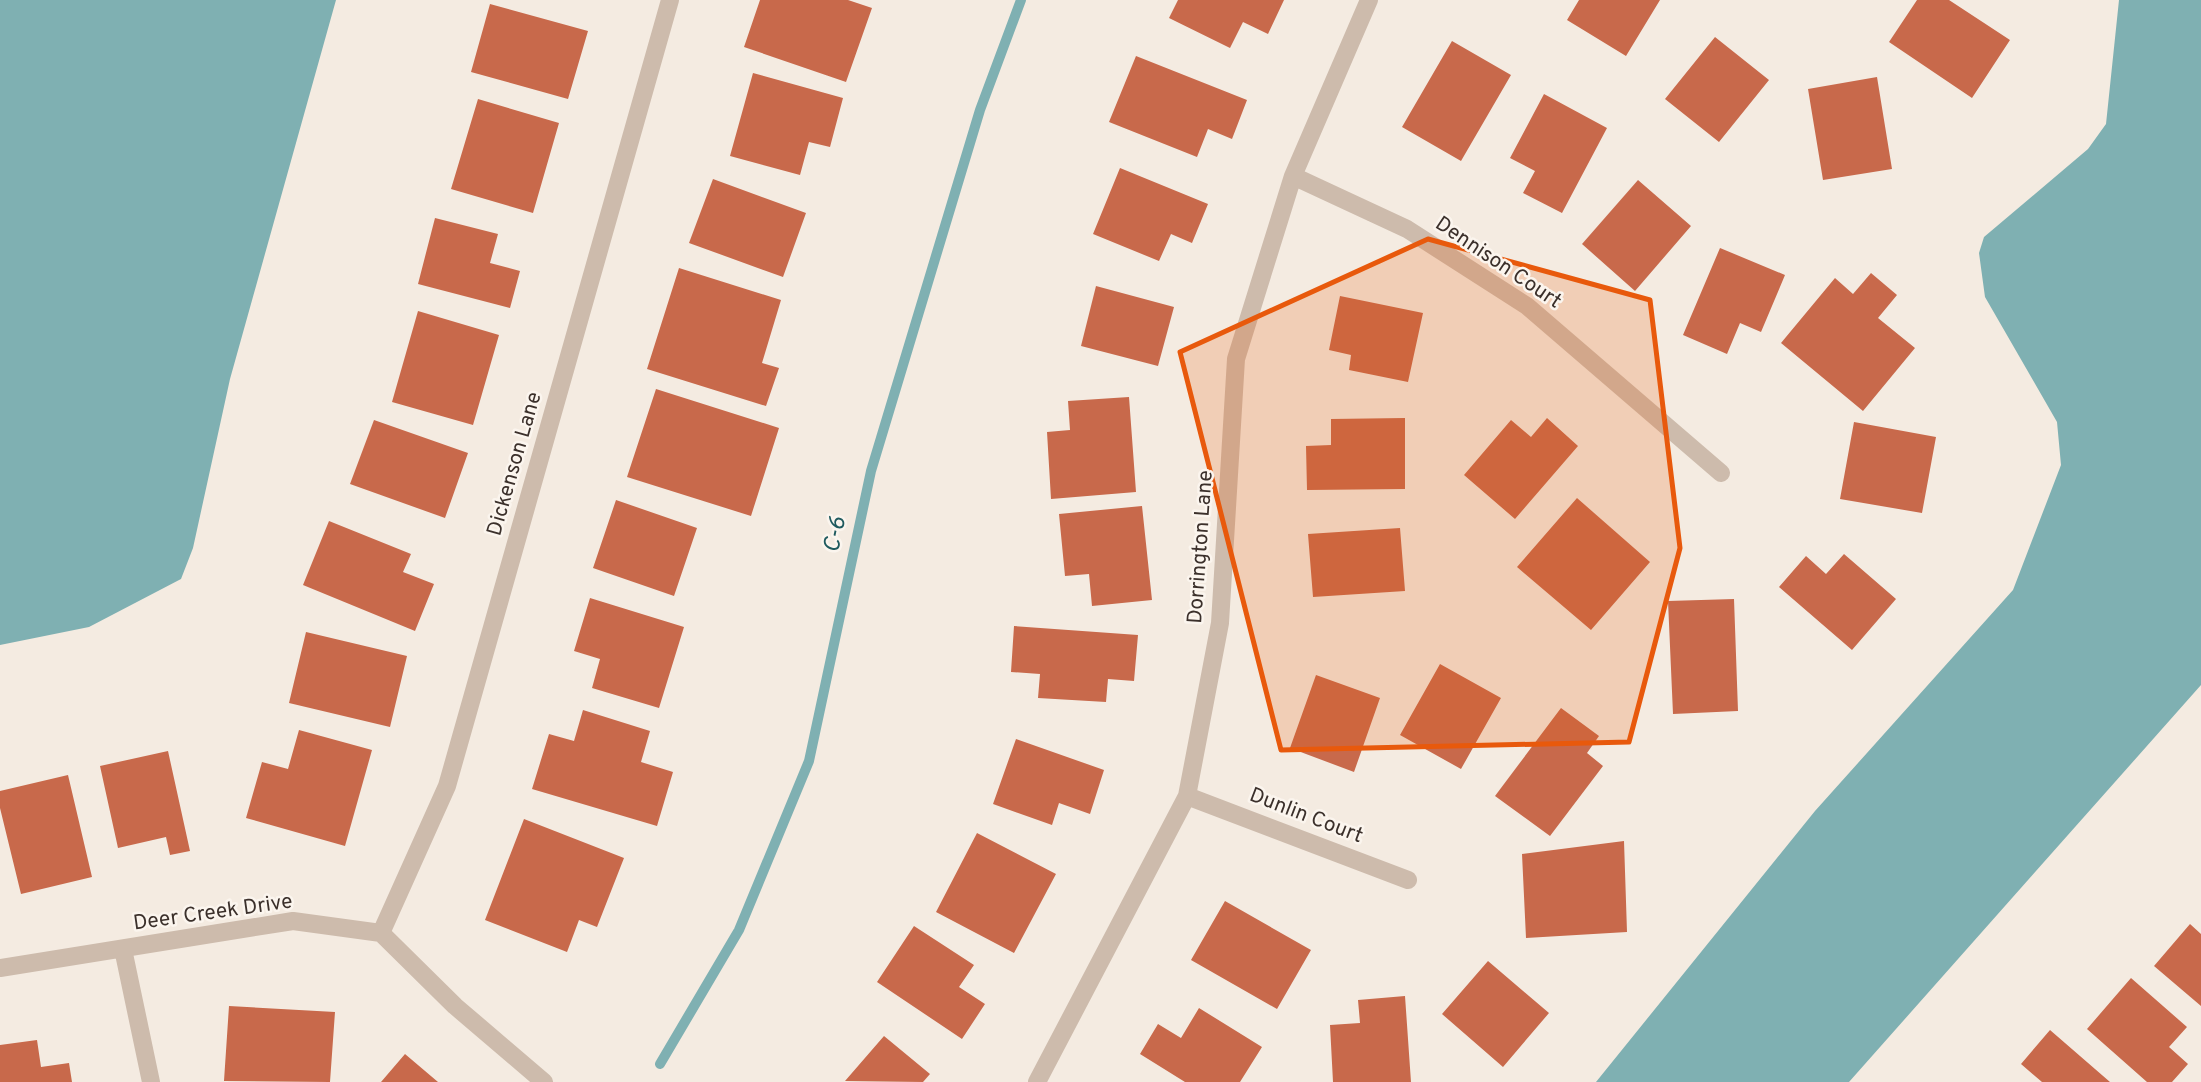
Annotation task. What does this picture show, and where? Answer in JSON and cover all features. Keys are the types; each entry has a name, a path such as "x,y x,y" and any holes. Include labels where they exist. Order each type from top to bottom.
{"street":[{"name":"Dickenson Lane","path":"381,933 447,786 670,0"},
{"name":"Dorrington Lane","path":"1037,1082 1187,796 1220,623 1236,359 1293,176 1369,0"},
{"name":"Dennison Court","path":"1293,176 1407,229 1527,306 1721,473"},
{"name":"Dunlin Court","path":"1187,796 1408,880"},
{"name":"Deer Creek Drive","path":"0,968 293,921 381,933"},
{"path":"381,933 455,1006 544,1082"},
{"path":"124,949 151,1082"}],"highlighted area":[{"path":"1428,239 1650,300 1680,548 1629,742 1281,750 1180,352"}],"water":[{"path":"0,0 336,0 230,379 193,548 181,579 89,627 0,645"},
{"path":"2119,0 2201,0 2201,685 1849,1082 1596,1082 1815,811 2013,590 2061,465 2057,422 1985,297 1979,253 1984,237 2088,149 2106,124"}],"building":[{"path":"760,0 848,0 872,8 846,82 744,47"},
{"path":"1178,0 1284,0 1268,34 1243,22 1230,48 1169,18"},
{"path":"1579,0 1660,0 1626,56 1567,20"},
{"path":"1917,0 1949,0 2010,40 1972,98 1889,42"},
{"path":"490,4 588,31 568,99 471,72"},
{"path":"1715,37 1769,80 1719,142 1665,99"},
{"path":"1452,41 1511,75 1461,161 1402,127"},
{"path":"1136,56 1247,100 1232,139 1208,129 1197,157 1109,122"},
{"path":"753,73 843,98 830,147 809,142 800,175 730,156"},
{"path":"1877,77 1892,169 1823,180 1808,89"},
{"path":"1544,94 1607,128 1562,213 1523,193 1535,171 1510,158"},
{"path":"478,99 559,123 533,213 451,189"},
{"path":"1120,168 1208,204 1192,243 1171,234 1159,261 1093,234"},
{"path":"713,179 806,213 783,277 689,243"},
{"path":"1638,180 1691,226 1635,291 1582,244"},
{"path":"435,218 498,234 490,263 520,271 510,308 418,284"},
{"path":"1720,248 1785,275 1761,332 1740,323 1727,354 1683,335"},
{"path":"679,268 781,300 762,363 779,368 766,406 647,369"},
{"path":"1871,273 1897,295 1878,318 1915,348 1863,411 1781,343 1835,278 1853,294"},
{"path":"1096,286 1174,307 1158,366 1081,346"},
{"path":"1340,296 1423,313 1408,382 1349,370 1351,355 1329,350"},
{"path":"418,311 499,335 473,425 392,402"},
{"path":"656,389 779,428 751,516 627,477"},
{"path":"1129,397 1136,492 1051,499 1047,432 1070,430 1068,401"},
{"path":"1405,418 1405,489 1307,490 1306,446 1331,445 1331,419"},
{"path":"1547,418 1578,446 1515,519 1464,475 1511,420 1531,437"},
{"path":"374,420 468,453 445,518 350,484"},
{"path":"1854,422 1936,437 1922,513 1840,499"},
{"path":"1577,498 1650,562 1591,630 1517,567"},
{"path":"616,500 697,528 674,596 593,568"},
{"path":"1142,506 1152,600 1092,606 1089,574 1065,576 1059,514"},
{"path":"329,521 411,554 403,572 434,584 415,631 303,585"},
{"path":"1400,528 1405,591 1313,597 1308,534"},
{"path":"1844,554 1896,599 1852,650 1779,587 1806,556 1826,574"},
{"path":"590,598 684,627 659,708 592,688 600,659 574,651"},
{"path":"1734,599 1738,711 1673,714 1668,601"},
{"path":"1014,626 1138,635 1134,681 1108,679 1106,702 1038,698 1040,674 1011,672"},
{"path":"306,632 407,656 390,727 289,703"},
{"path":"1440,664 1501,698 1461,769 1400,735"},
{"path":"1316,675 1380,698 1354,772 1290,748"},
{"path":"1561,708 1599,736 1587,753 1603,766 1550,836 1495,796"},
{"path":"583,710 650,731 641,762 673,772 657,826 532,789 549,734 574,741"},
{"path":"299,730 372,750 345,846 246,818 262,762 288,769"},
{"path":"1016,739 1104,770 1090,814 1059,803 1052,825 993,804"},
{"path":"168,751 190,851 170,855 166,837 118,848 100,766"},
{"path":"68,775 92,877 21,894 0,808 0,791"},
{"path":"524,819 624,858 597,927 579,920 567,952 485,920"},
{"path":"977,833 1056,874 1014,953 936,912"},
{"path":"1624,841 1627,932 1526,938 1522,854"},
{"path":"1225,901 1311,950 1277,1009 1191,960"},
{"path":"2190,924 2201,934 2201,1006 2154,966"},
{"path":"914,926 974,965 959,987 985,1004 962,1039 877,982"},
{"path":"1488,961 1549,1013 1503,1067 1442,1014"},
{"path":"2131,978 2187,1027 2169,1047 2188,1064 2172,1082 2147,1082 2087,1029"},
{"path":"1405,996 1411,1082 1333,1082 1330,1025 1360,1023 1358,1000"},
{"path":"229,1006 335,1012 330,1082 224,1081"},
{"path":"1199,1008 1262,1047 1240,1082 1185,1082 1140,1054 1158,1024 1181,1038"},
{"path":"2050,1030 2110,1082 2042,1082 2021,1064"},
{"path":"884,1036 930,1074 923,1082 845,1081"},
{"path":"37,1040 41,1067 69,1063 72,1082 0,1082 0,1045"},
{"path":"405,1054 438,1082 381,1082"}],"waterway":[{"name":"C-6","path":"660,1064 739,930 809,761 871,471 980,110 1021,0"}]}
